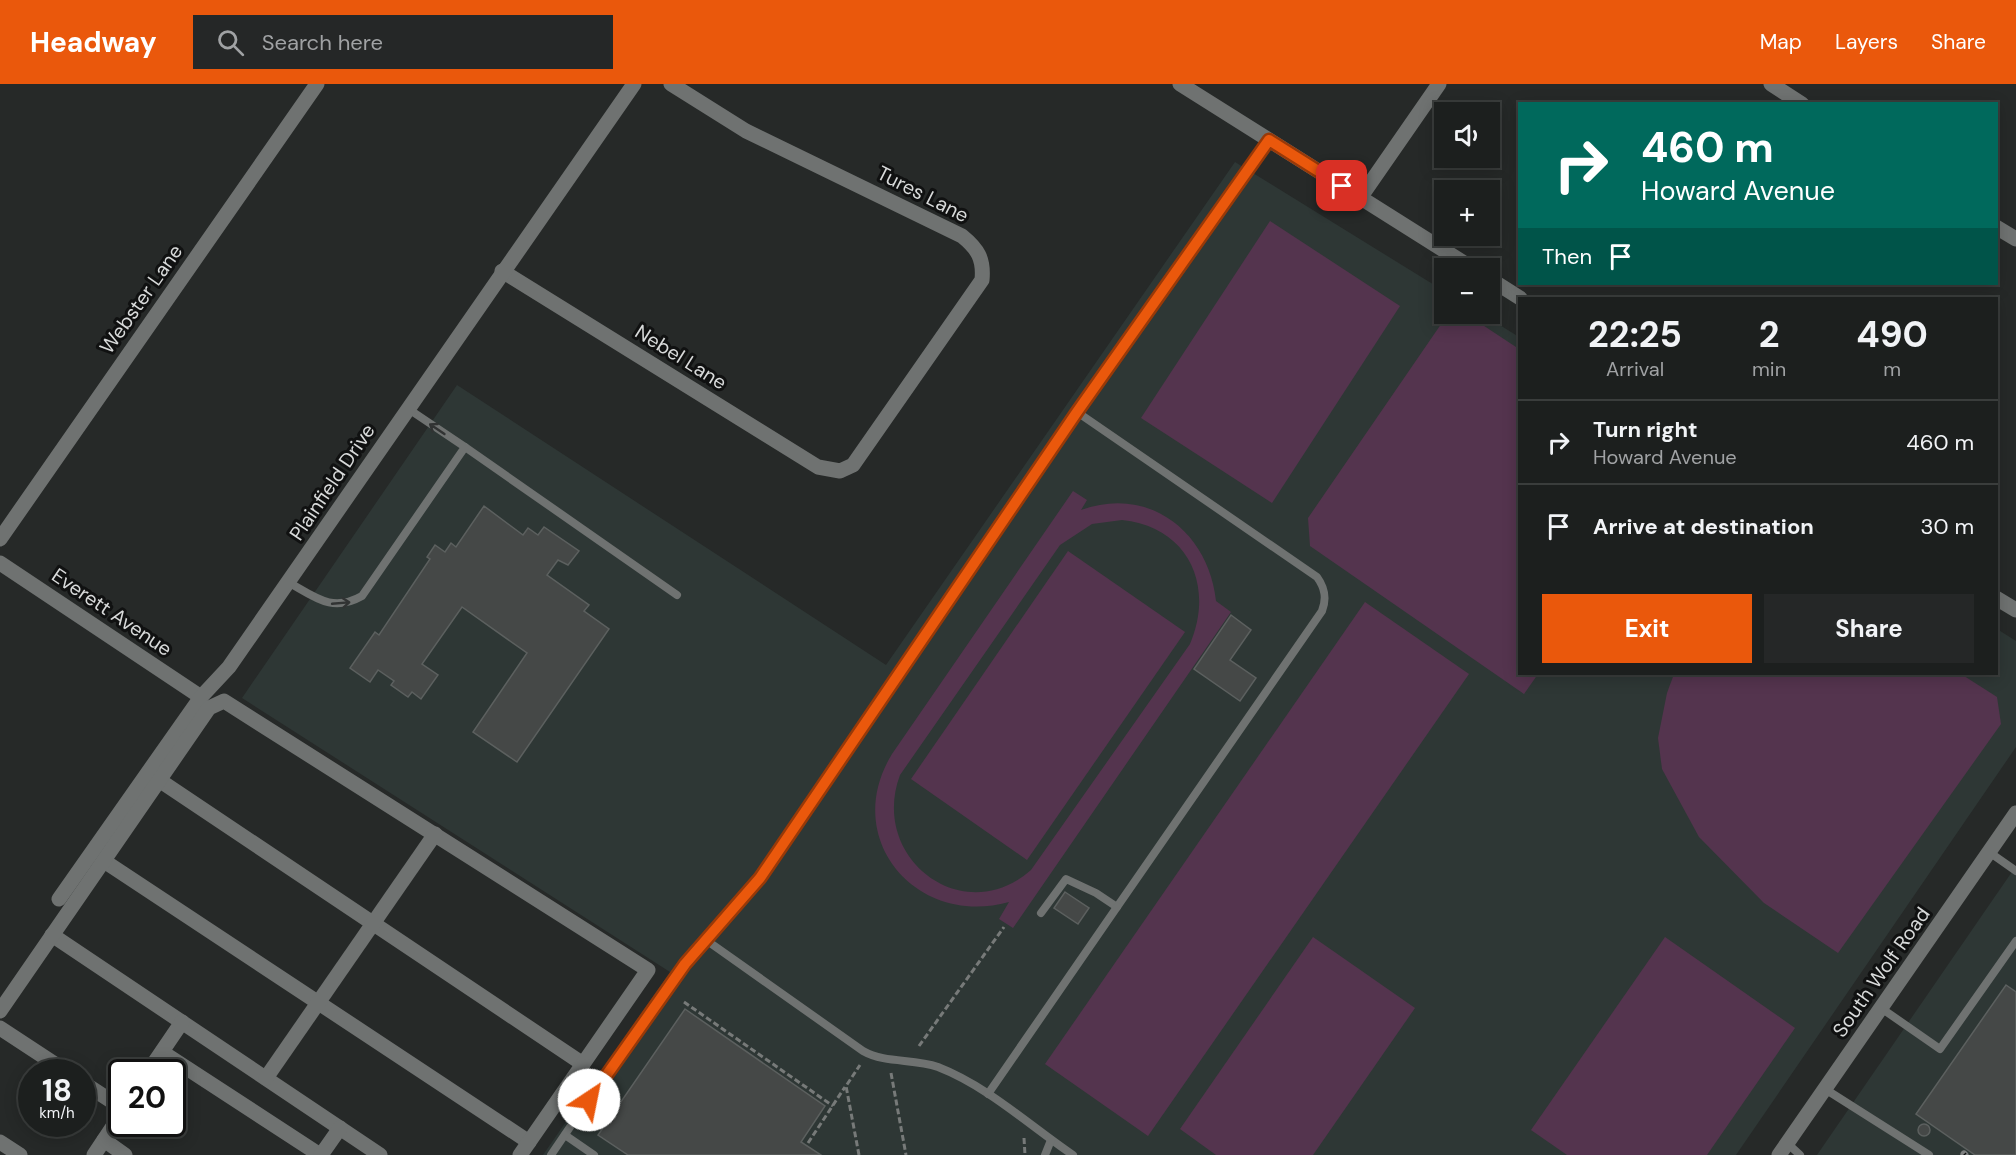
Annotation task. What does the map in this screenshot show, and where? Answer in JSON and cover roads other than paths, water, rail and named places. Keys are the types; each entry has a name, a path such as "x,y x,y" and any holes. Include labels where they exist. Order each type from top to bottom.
{"street":[{"name":"Webster Lane","path":"0,538 317,84"},
{"name":"Plainfield Drive","path":"59,899 201,697 229,667 634,84"},
{"name":"Tures Lane","path":"671,84 746,131 962,236 975,247 984,263 982,280 853,465 840,471"},
{"path":"1180,84 1456,258"},
{"path":"1360,198 1439,84"},
{"path":"1771,84 1791,89 1801,102"},
{"path":"1998,228 2016,239"},
{"name":"Nebel Lane","path":"502,271 818,467 840,471"},
{"path":"1500,285 1518,297"},
{"name":"Everett Avenue","path":"0,563 201,697"},
{"path":"1998,599 2016,610"},
{"path":"0,1011 209,708 224,701 648,970 524,1149 318,1003 104,861"},
{"path":"159,780 583,1064"},
{"name":"South Wolf Road","path":"1783,1149 2016,813"},
{"path":"266,1078 435,834"},
{"path":"52,935 380,1155"},
{"path":"157,1059 182,1022"},
{"path":"0,1028 48,1059"},
{"path":"162,1052 321,1155 340,1128"},
{"path":"94,1155 108,1134"},
{"path":"104,1140 125,1155"},
{"path":"0,1142 20,1155"}],"lane":[{"path":"551,1155 651,1008 760,878 1077,412 1269,140"},
{"path":"407,408 677,595"},
{"path":"988,1094 1322,611 1325,592 1322,584 1310,571 1077,412"},
{"path":"288,582 328,604 349,603 362,596 465,447"},
{"path":"1989,852 2016,871"},
{"path":"1041,913 1066,879 1117,907"},
{"path":"706,940 873,1057 924,1063 940,1068 988,1094 1072,1155"},
{"path":"1881,1008 1940,1049 2016,941"},
{"path":"1825,1089 1929,1155"},
{"path":"565,1135 594,1155"},
{"path":"1045,1155 1052,1140"},
{"path":"1783,1149 1800,1155"}]}
